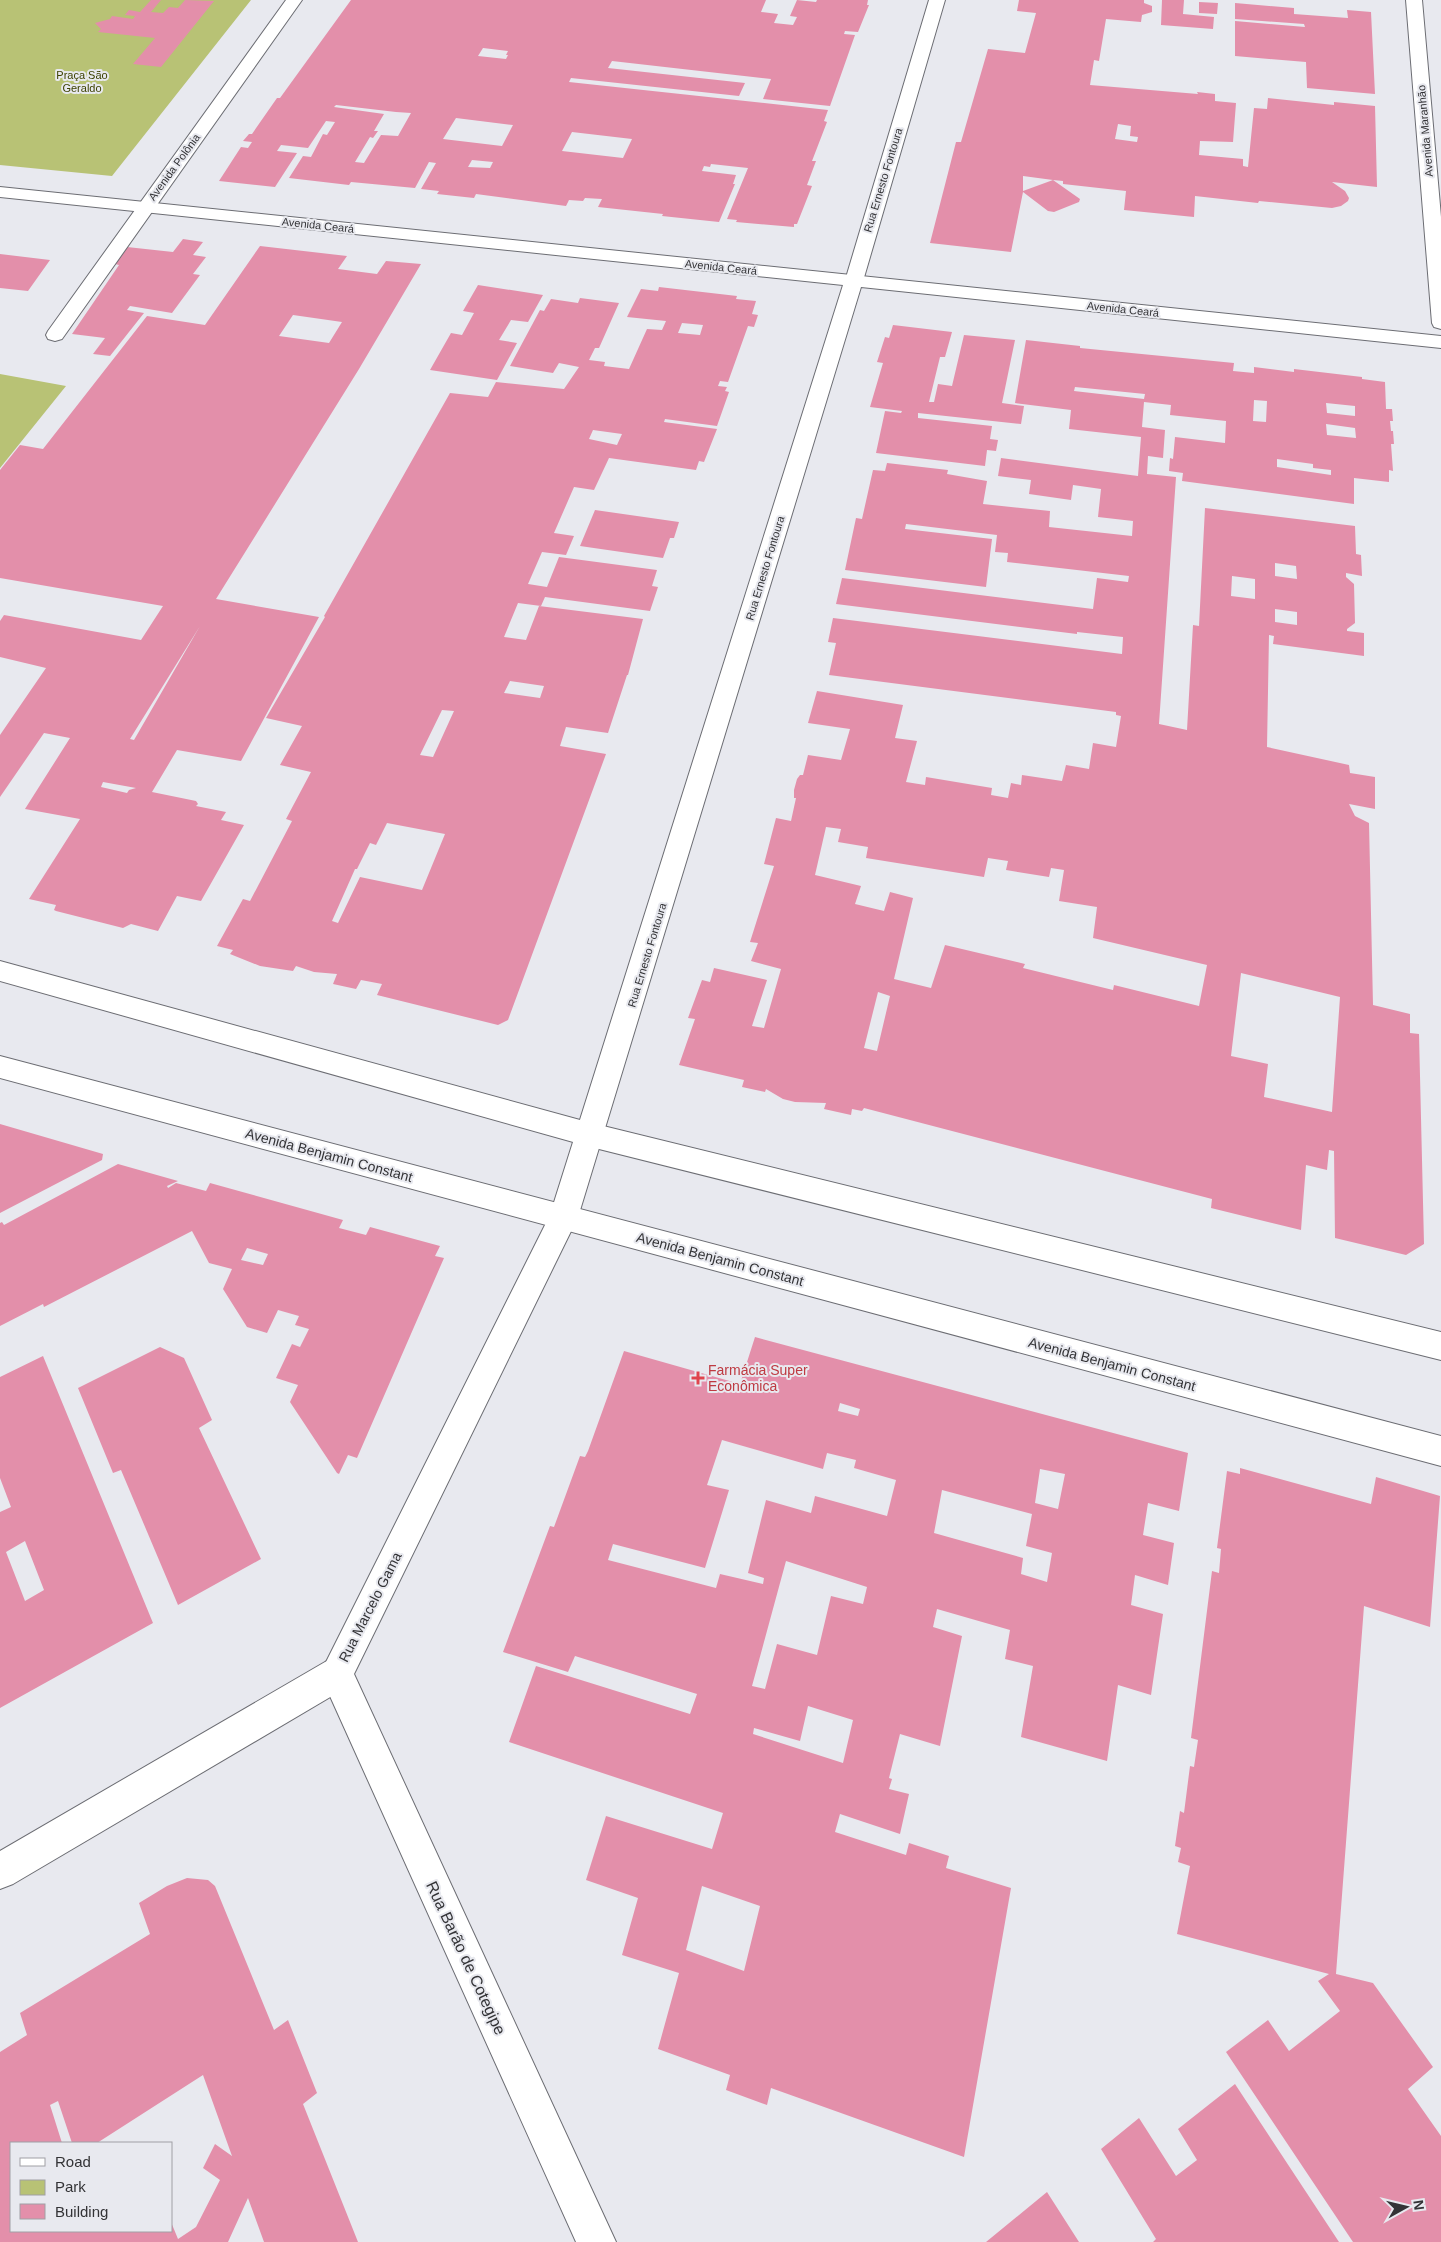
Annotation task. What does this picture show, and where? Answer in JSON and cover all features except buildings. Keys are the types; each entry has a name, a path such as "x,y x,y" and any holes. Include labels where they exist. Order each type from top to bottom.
{"street":[{"name":"Avenida Polônia","path":"55,335 294,0"},
{"name":"Rua Ernesto Fontoura","path":"564,1218 854,281 937,0"},
{"name":"Avenida Maranhão","path":"1414,0 1441,323"},
{"name":"Avenida Ceará","path":"0,192 1441,342"},
{"path":"0,971 591,1135 1441,1346"},
{"name":"Avenida Benjamin Constant","path":"0,1067 1441,1451"},
{"name":"Rua Marcelo Gama","path":"0,1871 337,1674 564,1218"},
{"name":"Rua Barão de Cotegipe","path":"337,1674 596,2242"}],"green space":[{"name":"Praça São Geraldo","path":"0,0 251,0 112,176 0,165"},
{"path":"0,374 66,386 0,468"}],"place":[{"name":"Farmácia Super Econômica","path":"698,1378"}]}
